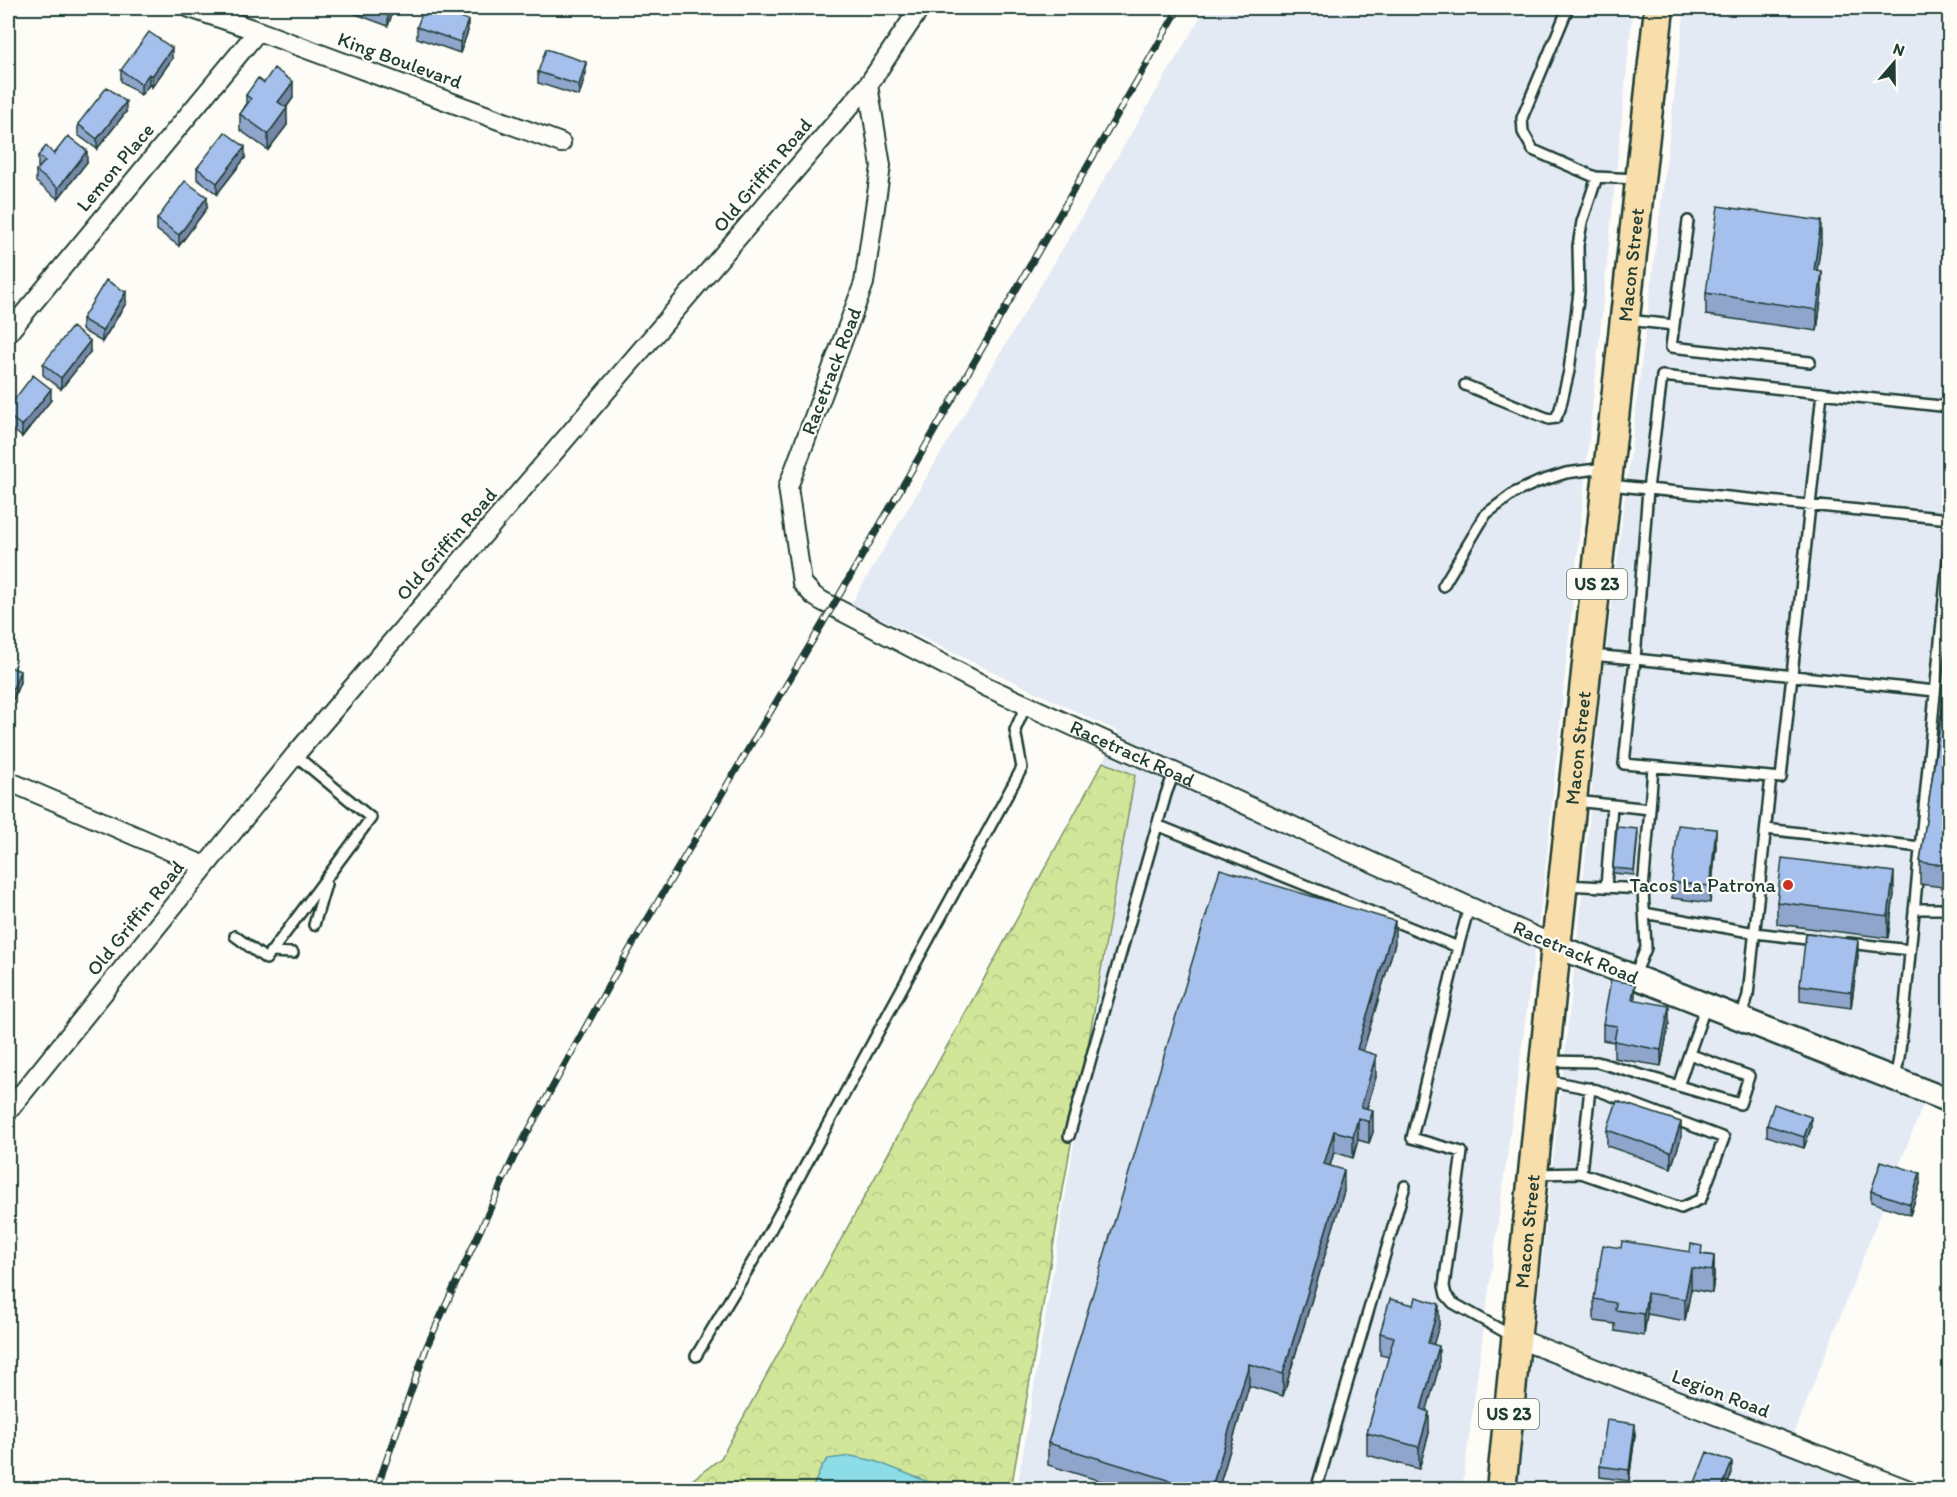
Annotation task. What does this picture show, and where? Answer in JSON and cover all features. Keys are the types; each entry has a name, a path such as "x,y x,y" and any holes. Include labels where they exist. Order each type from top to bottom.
{"main road":[{"name":"Macon Street","path":"1501,1490 1556,946 1659,8"}],"street":[{"name":"King Boulevard","path":"190,8 561,143"},
{"name":"Old Griffin Road","path":"8,1111 295,755 868,85 920,8"},
{"name":"Lemon Place","path":"8,333 258,31"},
{"name":"Racetrack Road","path":"868,85 881,166 864,283 788,487 802,583 814,596 920,653 1026,705 1556,946 1950,1101"},
{"path":"8,782 205,866"},
{"name":"Legion Road","path":"1516,1338 1909,1490"}],"lane":[{"path":"1568,8 1522,118 1523,132 1533,150 1597,177 1640,179"},
{"path":"1465,384 1549,419 1556,418 1569,371 1579,292 1578,246 1582,222 1597,177"},
{"path":"1688,220 1671,347 1810,362"},
{"path":"1625,320 1674,325"},
{"path":"1822,393 1781,778 1624,764 1635,659 1648,489 1662,375 1950,407"},
{"path":"1443,586 1486,514 1514,493 1566,473 1608,476 1648,489 1950,519"},
{"path":"1894,1080 1899,1058 1950,538"},
{"path":"1589,655 1793,674 1935,691"},
{"path":"696,1356 760,1249 1022,768 1016,730 1026,705"},
{"path":"268,955 370,818 295,755"},
{"path":"1634,977 1646,948 1641,854 1650,809 1653,767"},
{"path":"1069,1136 1167,790 1174,773"},
{"path":"1741,1019 1748,995 1771,777"},
{"path":"1572,800 1650,809"},
{"path":"1606,888 1611,851 1612,806"},
{"path":"1157,825 1458,947"},
{"path":"1766,829 1920,847"},
{"path":"314,925 328,877"},
{"path":"1563,885 1643,890"},
{"path":"1469,907 1412,1138 1462,1152 1444,1286 1446,1295 1453,1303 1516,1338"},
{"path":"1914,909 1950,909"},
{"path":"1644,913 1755,933 1821,940"},
{"path":"235,936 268,955 293,953"},
{"path":"1832,941 1910,950"},
{"path":"1678,1086 1706,1005"},
{"path":"1543,1070 1597,1062 1740,1104 1749,1076 1689,1054"},
{"path":"1533,1174 1581,1173 1681,1208 1701,1199 1724,1138 1543,1070"},
{"path":"1581,1173 1590,1088"},
{"path":"1316,1490 1405,1186"}],"shaded area":[{"path":"1206,8 1633,8 1544,882 1462,1489 1017,1489 1135,775 1103,762 1119,732 851,604"},
{"path":"1685,8 1949,8 1949,1100 1928,1092 1794,1434 1928,1489 1517,1490 1580,915 1602,684"}],"green space":[{"path":"1103,762 1135,775 1011,1489 679,1490 721,1458"}],"water":[{"path":"851,1456 875,1461 946,1489 812,1489 822,1466 828,1459"}],"building":[{"path":"367,8 391,8 388,15"},
{"path":"424,8 432,8 468,20 460,42 417,27"},
{"path":"149,32 172,48 152,76 149,74 141,84 121,70"},
{"path":"546,49 586,62 579,85 538,72"},
{"path":"274,68 293,82 278,102 287,108 268,134 240,114 251,99 246,95 258,78 264,83"},
{"path":"107,87 126,102 97,139 78,124"},
{"path":"225,132 245,147 217,183 197,168"},
{"path":"68,136 87,151 58,188 36,171 45,161 38,156 46,146 54,154"},
{"path":"185,181 207,197 179,235 157,219"},
{"path":"1718,206 1821,221 1814,270 1822,271 1817,310 1706,293"},
{"path":"106,280 126,292 102,331 82,319"},
{"path":"72,327 90,341 61,378 43,364"},
{"path":"33,375 51,389 22,426 8,415 8,408"},
{"path":"1950,656 1950,866 1920,862"},
{"path":"8,666 20,671 12,691 8,690"},
{"path":"1678,825 1716,829 1710,886 1672,882"},
{"path":"1617,827 1638,829 1634,870 1613,868"},
{"path":"1782,858 1894,872 1888,916 1777,902"},
{"path":"1220,869 1395,921 1357,1049 1376,1055 1361,1107 1373,1110 1369,1122 1358,1118 1353,1136 1334,1131 1324,1164 1344,1170 1283,1374 1249,1364 1211,1490 1201,1490 1048,1443"},
{"path":"1806,933 1858,940 1851,992 1800,985"},
{"path":"1611,980 1635,984 1632,999 1669,1006 1661,1050 1614,1041 1617,1026 1603,1024"},
{"path":"1617,1101 1681,1122 1671,1152 1607,1130"},
{"path":"1774,1104 1811,1117 1804,1137 1767,1125"},
{"path":"1881,1161 1920,1173 1910,1204 1871,1191"},
{"path":"1622,1241 1690,1252 1691,1244 1702,1246 1701,1254 1714,1256 1712,1271 1691,1268 1685,1299 1647,1293 1644,1314 1615,1310 1616,1303 1594,1299 1603,1245 1621,1248"},
{"path":"1416,1297 1439,1304 1428,1343 1439,1346 1421,1409 1429,1412 1419,1447 1367,1433 1394,1337 1380,1333 1390,1299 1414,1305"},
{"path":"1607,1420 1635,1424 1629,1470 1600,1466"},
{"path":"1707,1452 1732,1462 1721,1490 1692,1490"}],"railway":[{"path":"376,1490 427,1346 514,1157 611,981 833,606 1179,8"}],"place":[{"name":"Tacos La Patrona","path":"1788,885"}]}
